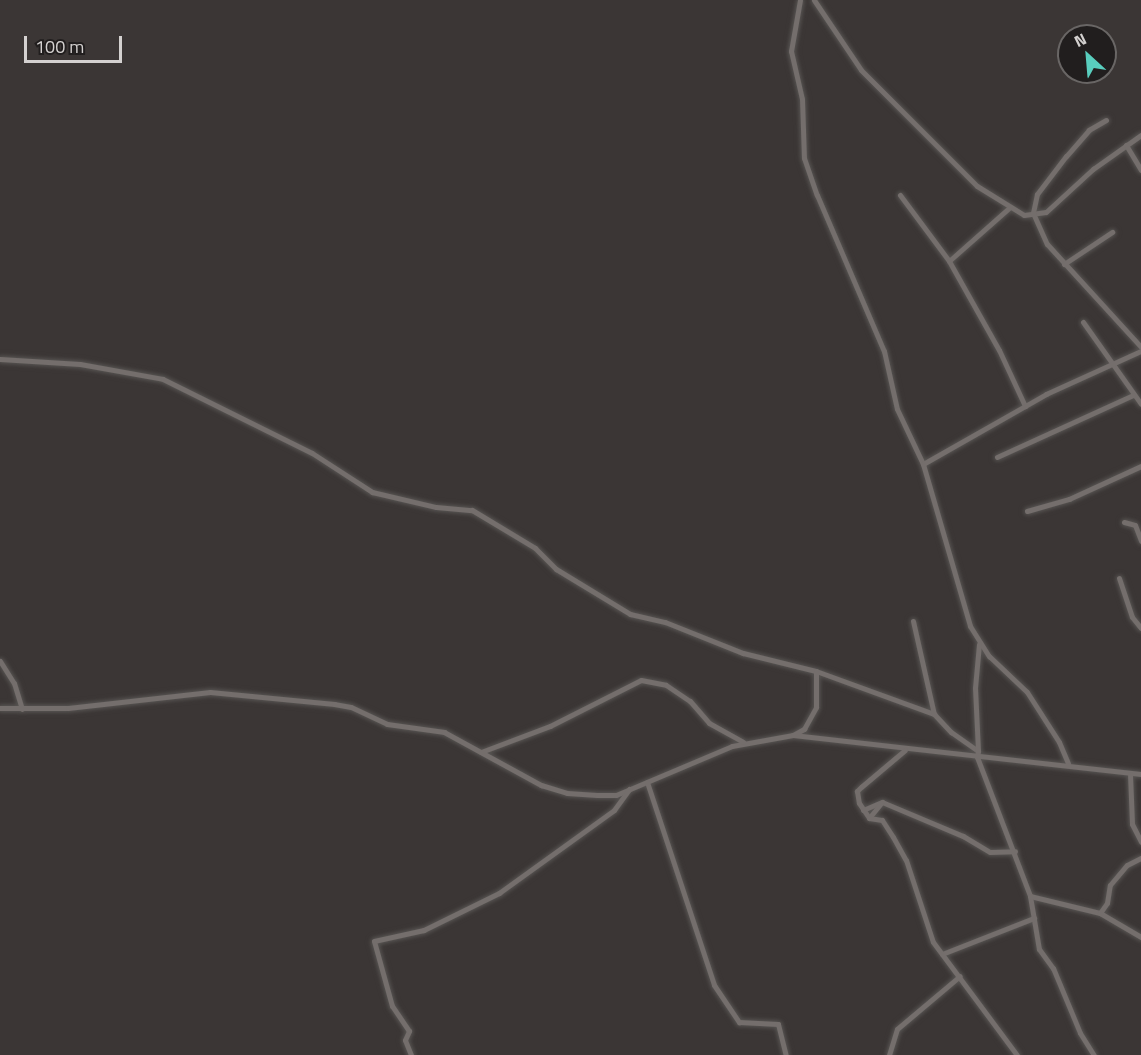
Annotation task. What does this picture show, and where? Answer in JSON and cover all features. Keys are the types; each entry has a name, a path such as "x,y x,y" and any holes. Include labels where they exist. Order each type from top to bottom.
{"street":[{"path":"800,0 791,51 802,99 804,158 884,351 897,409 923,464 970,626 979,644 1026,692 1059,742 1068,764"},
{"path":"814,0 861,70 977,186 1024,215 1046,212 1141,135"},
{"path":"923,464 1091,371 1111,366 1141,349 1047,243 1034,213 1037,194 1066,156 1089,130 1106,120"},
{"path":"1126,146 1141,170"},
{"path":"900,195 949,261 999,350 1025,406"},
{"path":"949,261 1010,207"},
{"path":"1065,264 1112,232"},
{"path":"1083,322 1111,366 1141,404"},
{"path":"0,359 80,364 163,379 312,453 372,492 436,507 472,510 535,548 556,569 630,614 665,622 743,654 816,671 934,714 951,732 978,754"},
{"path":"997,457 1133,395"},
{"path":"1027,511 1069,499 1141,466"},
{"path":"1124,522 1136,525 1141,541"},
{"path":"1119,578 1132,616 1141,628"},
{"path":"913,621 934,714"},
{"path":"979,644 975,688 978,754 1030,896 1039,949 1053,968 1080,1033 1094,1055"},
{"path":"0,661 14,683 22,709"},
{"path":"793,735 804,729 816,707 816,671"},
{"path":"482,752 550,726 641,680 666,685 690,701 709,723 745,743"},
{"path":"0,708 68,708 210,692 351,707 387,724 444,732 541,785 567,793 609,796 745,743 793,735 905,750 978,754 1141,774"},
{"path":"905,750 857,791 863,810 869,818 882,820 906,860 923,920 942,954 1017,1055"},
{"path":"1130,774 1132,824 1141,842"},
{"path":"647,782 714,985 739,1022 778,1024 786,1055"},
{"path":"411,1055 405,1040 409,1031 392,1006 374,941 424,930 499,893 614,810 629,789"},
{"path":"863,810 882,802 963,836 990,852 1015,851"},
{"path":"869,818 882,802"},
{"path":"1101,913 1107,903 1110,885 1127,865 1141,858"},
{"path":"1030,896 1101,913 1141,937"},
{"path":"942,954 1034,918"},
{"path":"889,1055 897,1029 960,976"}]}
